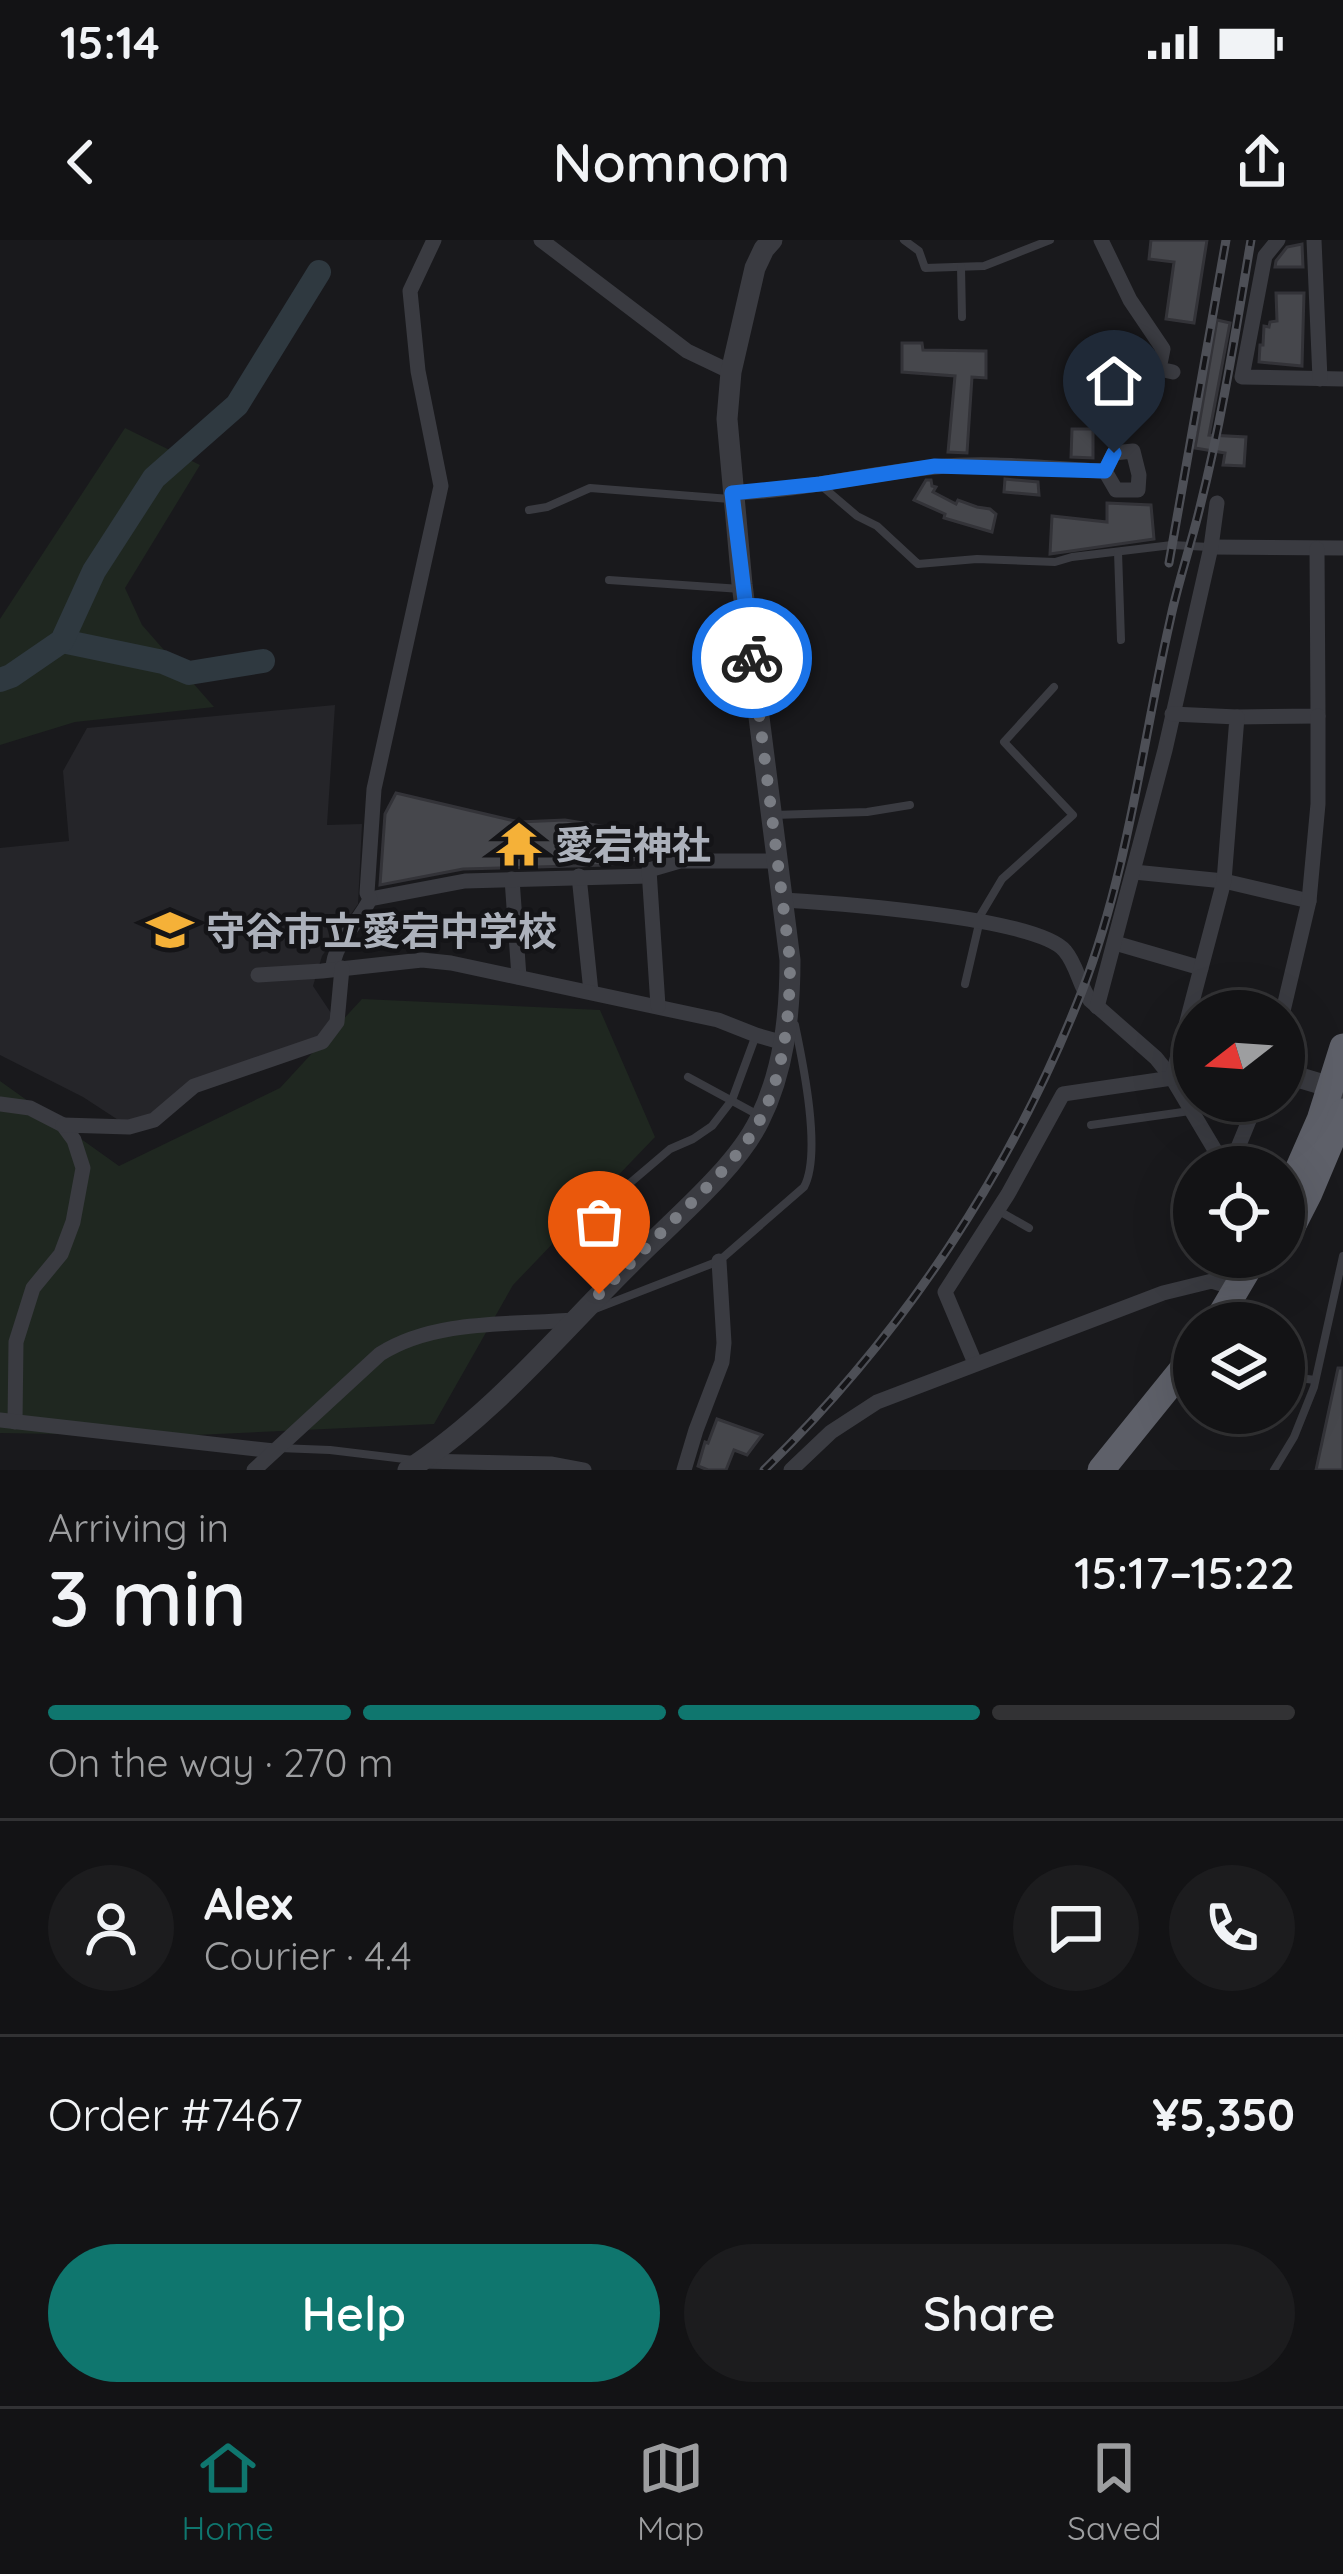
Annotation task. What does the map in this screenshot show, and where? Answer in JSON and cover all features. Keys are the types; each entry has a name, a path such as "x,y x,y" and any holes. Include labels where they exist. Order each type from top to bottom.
{"highway":[{"path":"1305,1201 1339,1096 1343,1047"},
{"path":"1305,1162 1339,1096"},
{"path":"1229,1302 1243,1278"},
{"path":"1101,1470 1173,1381"},
{"path":"1127,1470 1173,1412"}],"street":[{"path":"370,899 374,789 441,485 418,371 410,291 434,240"},
{"path":"541,240 687,351 731,372"},
{"path":"1101,240 1130,300 1163,349 1159,369 1173,372"},
{"path":"1278,240 1264,256 1242,377 1343,379"},
{"path":"1314,240 1320,379"},
{"path":"417,1464 486,1411 710,1184 752,1135 784,1042 790,960 742,589 727,418 731,372 765,243"},
{"path":"732,496 935,466 1105,471"},
{"path":"1097,1007 1172,714 1217,503"},
{"path":"1211,547 1343,548"},
{"path":"1288,990 1309,902 1318,804 1317,549"},
{"path":"1172,714 1318,716"},
{"path":"1172,1078 1224,881 1237,717"},
{"path":"658,1006 649,870 680,861 778,861"},
{"path":"1134,872 1224,881 1309,902"},
{"path":"370,899 465,881 649,875"},
{"path":"579,876 591,992"},
{"path":"512,879 519,977"},
{"path":"0,1104 30,1108 63,1125 129,1127 154,1120 194,1086 322,1042 337,1022 338,969 333,954 370,899"},
{"path":"783,900 899,908 1043,937 1064,949 1082,989 1097,1007 1172,1078"},
{"path":"1115,943 1201,968"},
{"path":"258,975 422,960 658,1006 784,1042"},
{"path":"975,1363 945,1292 1063,1094 1172,1078"},
{"path":"1305,1081 1339,1096"},
{"path":"63,1125 74,1140 83,1168 73,1222 61,1254 33,1288 16,1342 8,1421 276,1450"},
{"path":"684,1470 722,1362 719,1261"},
{"path":"791,1470 831,1432 877,1402 1163,1293 1212,1281 1237,1288"},
{"path":"254,1470 400,1341 430,1332 576,1317"},
{"path":"417,1464 584,1470"}],"lane":[{"path":"904,240 919,251 925,268 984,266 1050,240"},
{"path":"961,267 962,317"},
{"path":"820,484 926,566 976,559 1055,562 1172,545 1211,547"},
{"path":"529,510 590,488 704,499 732,496"},
{"path":"1118,552 1121,640"},
{"path":"609,580 742,589"},
{"path":"965,984 978,922 1002,879 1073,815 1004,742 1054,687"},
{"path":"772,815 867,812 910,805"},
{"path":"576,1317 719,1261 804,1187 812,1173 808,1110 790,1006"},
{"path":"603,1206 670,1149 712,1126 731,1100 756,1035"},
{"path":"688,1077 761,1117"},
{"path":"1090,1125 1173,1114"},
{"path":"998,1210 1029,1228"},
{"path":"1274,1470 1294,1438 1315,1380 1343,1256"},
{"path":"1305,1379 1315,1380"},
{"path":"276,1450 403,1457 417,1464"}],"shaded area":[{"path":"125,428 200,465 125,588 142,625 214,707 75,722 0,745 0,619"},
{"name":"守谷市立愛宕中学校","path":"335,705 327,825 362,824 358,904 322,956 313,986 337,1022 322,1042 195,1086 129,1127 83,1097 0,1055 0,848 69,841 63,771 87,728"},
{"path":"362,999 600,1010 655,1137 513,1285 434,1424 173,1436 0,1433 0,1081 119,1166 280,1088"}],"building":[{"path":"1151,240 1207,240 1194,323 1166,319 1174,262 1149,259"},
{"path":"1302,244 1303,267 1275,267 1287,247"},
{"path":"1276,293 1304,293 1302,366 1259,362 1264,326 1277,321"},
{"path":"1217,320 1230,323 1209,435 1246,437 1244,466 1223,465 1225,453 1195,448"},
{"path":"902,343 922,343 923,350 986,351 986,378 972,377 967,453 948,452 955,376 902,372"},
{"path":"1088,360 1091,370 1106,361 1118,385 1078,394 1072,362"},
{"path":"1072,429 1093,429 1093,458 1071,457"},
{"path":"1005,479 1038,482 1039,495 1004,492"},
{"path":"926,480 936,487 933,492 956,504 958,500 990,509 996,514 992,532 944,518 945,514 914,500"},
{"path":"1107,503 1151,505 1154,539 1050,554 1052,516 1107,522"},
{"name":"愛宕神社","path":"396,793 519,822 565,820 651,834 662,854 608,865 463,869 380,885 385,814"},
{"path":"1338,1368 1343,1368 1343,1470 1316,1470"},
{"path":"717,1419 762,1435 747,1455 734,1450 726,1470 708,1470 698,1466"}],"waterway":[{"path":"0,680 62,641 94,571 154,478 237,405 319,272"},
{"path":"62,641 163,662 189,673 263,661"}],"railway":[{"path":"1169,563 1226,240"},
{"path":"764,1470 862,1364 948,1248 1022,1123 1082,991 1123,854 1173,606 1215,441 1251,240"}],"way so far":[{"path":"599,1294 710,1184 752,1135 778,1069 790,1006 790,960 752,658"}],"place":[{"name":"愛宕神社","path":"519,844"},
{"name":"守谷市立愛宕中学校","path":"170,930"}],"route":[{"path":"752,658 732,493 935,466 1105,471 1114,453"}]}
